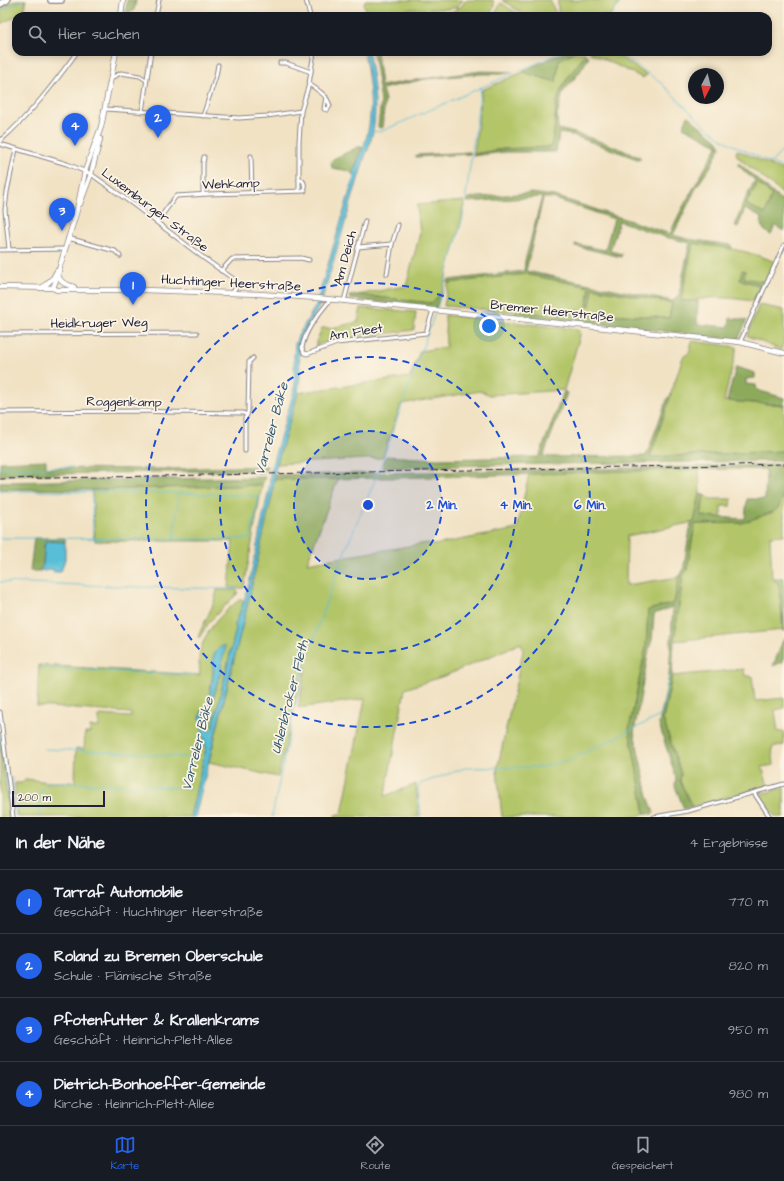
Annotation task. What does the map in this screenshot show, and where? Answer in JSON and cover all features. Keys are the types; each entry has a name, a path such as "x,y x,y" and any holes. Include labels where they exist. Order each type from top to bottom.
{"highway":[{"path":"0,4 7,0"},
{"path":"52,0 60,0"}],"main road":[{"path":"122,12 123,0"},
{"path":"77,210 85,171 106,109 115,56"},
{"path":"53,288 77,210 92,174 99,144 101,127"},
{"path":"42,288 53,278 60,266"},
{"path":"58,275 61,282 74,287"},
{"path":"53,278 53,288"},
{"name":"Huchtinger Heerstraße","path":"0,287 74,287 98,289"},
{"name":"Huchtinger Heerstraße","path":"53,288 57,290 98,289 232,292 317,298"},
{"name":"Bremer Heerstraße","path":"317,298 740,342 784,353"}],"street":[{"path":"157,12 159,0"},
{"path":"306,0 309,12"},
{"path":"0,143 32,110 74,56"},
{"path":"142,112 150,56"},
{"path":"106,109 239,118 301,111 309,84 313,56"},
{"path":"280,63 286,63 311,72"},
{"path":"203,116 218,65"},
{"path":"112,78 121,73 140,76 146,80"},
{"path":"309,84 326,97"},
{"name":"Wehkamp","path":"157,222 176,196 299,191 299,142 301,111"},
{"name":"Luxemburger Straße","path":"0,143 67,164 92,174 235,280 237,286 232,292"},
{"path":"9,249 5,210 7,192 16,149"},
{"path":"251,156 252,193"},
{"path":"203,194 204,157"},
{"name":"Am Deich","path":"344,301 365,221"},
{"path":"388,274 392,244 398,225"},
{"path":"68,238 115,251 120,256"},
{"path":"358,247 392,244"},
{"path":"740,342 784,245"},
{"path":"0,250 65,249"},
{"path":"221,271 232,259 301,258 309,260"},
{"name":"Am Fleet","path":"330,300 318,314 306,337 302,348 304,353 307,354 337,343 426,333 435,311"},
{"name":"Heidkruger Weg","path":"0,334 197,333"},
{"path":"245,451 245,418 248,411 249,362 253,358"},
{"name":"Roggenkamp","path":"0,412 145,411 243,413 247,415"},
{"path":"0,712 13,817"},
{"path":"654,817 688,811 784,784"},
{"path":"754,793 770,817"}],"green space":[{"path":"17,0 26,0 24,10 21,12 12,12 12,18 0,24 0,8"},
{"path":"127,0 136,0 134,11 126,12"},
{"path":"365,0 463,0 457,7 449,9 407,9 407,12 367,12 364,5"},
{"path":"466,0 493,0 494,6 492,12 451,12 461,7"},
{"path":"502,0 550,0 555,12 520,12"},
{"path":"558,0 621,0 613,12 558,11"},
{"path":"501,3 515,12 496,12"},
{"path":"374,56 377,56 381,86 408,81 481,71 512,72 425,79 382,89 385,100 382,128 378,127 381,101"},
{"path":"556,56 566,56 559,60 556,82 523,72"},
{"path":"566,56 584,56 561,89 556,108 553,136 550,147 503,149 474,154 482,90 523,72 556,82 559,60"},
{"path":"584,56 589,57 579,73 563,92 557,116 558,129 579,134 609,145 640,157 640,160 572,135 559,133 556,152 505,152 473,156 474,154 503,149 550,147 559,95 568,77"},
{"path":"597,56 619,56 647,75 643,78"},
{"path":"688,116 717,140 721,146 711,166 697,186 673,235 687,239 731,245 732,249 693,243 681,301 698,301 697,324 729,327 730,318 747,320 738,340 597,323 515,316 516,311 560,316 561,309 594,313 669,318 672,303 593,288 590,306 587,305 590,287 525,274 448,283 448,280 524,271 525,261 542,197 467,202 468,198 531,193 555,196 670,234 718,145 683,127","holes":["543,198 552,198 614,219 605,250 575,244 575,246 621,257 622,254 610,251 619,221 665,237 690,243 679,294 673,301 526,271"]},
{"path":"358,147 362,147 353,175 349,171 332,168 331,162 333,159"},
{"path":"737,150 784,171 784,195 740,159 736,154"},
{"path":"470,152 470,154 416,157 416,155"},
{"path":"737,164 740,164 784,203 784,231 775,226 771,235 764,230 761,225 762,218 745,209 738,227 735,226 743,204 755,180","holes":["758,183 772,195 765,214 746,204"]},
{"path":"758,183 772,195 765,214 746,204"},
{"path":"464,201 461,223 442,293 434,301 431,303 357,295 406,286 420,233 417,205"},
{"path":"693,243 745,252 775,262 765,282 743,278 745,271 742,271 740,280 760,285 753,301 732,298 710,298 681,301"},
{"path":"742,270 745,271 744,278 765,282 755,302 753,301 760,285 740,280"},
{"path":"525,274 590,287 587,305 589,306 593,288 672,303 669,318 594,313 561,309 561,316 444,306 448,283"},
{"path":"442,293 435,309 350,299 349,296 357,295 431,303"},
{"path":"759,305 784,310 784,340 781,350 747,336"},
{"path":"361,308 416,312 414,330 328,341 316,346 316,342 322,328 331,328 358,322"},
{"path":"445,315 575,329 581,332 564,390 490,395 481,391 401,404 382,458 277,464 298,393 410,377 420,351 446,347"},
{"path":"692,341 737,347 724,401 784,405 784,451 650,457 683,357 689,353"},
{"path":"736,367 755,373 755,378 746,379 746,384 756,385 757,390 784,398 784,405 727,401"},
{"path":"564,391 567,393 543,457 646,456 668,397 670,398 650,457 784,451 784,461 485,465 382,468 386,456 437,459 539,457"},
{"path":"46,460 46,468 167,469 267,466 266,470 0,475 0,462"},
{"path":"784,465 784,490 779,507 773,512 742,523 695,524 687,570 683,575 674,641 672,676 663,719 681,774 680,781 692,807 684,809 675,786 676,778 659,724 669,676 673,607 654,614 652,640 649,649 634,732 648,796 654,813 652,814 645,813 629,729 646,647 648,610 674,603 679,577 683,571 691,523 694,522 700,494 704,495 701,516 745,519 747,499 765,499 766,469 704,469 397,478 274,479 274,475"},
{"path":"699,469 700,494 694,522 627,536 626,585 679,577 674,604 648,610 646,647 629,729 645,813 636,817 502,817 497,770 523,651 521,643 447,675 405,689 385,796 416,784 419,817 335,817 335,815 342,813 365,699 298,708 306,666 304,666 278,777 209,762 248,602 273,491 274,479 338,479 307,563 427,543 434,545 517,529 529,474"},
{"path":"265,477 262,485 92,490 0,489 0,482"},
{"path":"262,485 244,588 229,588 233,541 95,541 92,490"},
{"path":"784,490 784,535 770,536 772,578 779,585 783,630 674,641 683,575 687,570 695,524 742,523 779,507"},
{"path":"704,495 711,499 732,499 731,506 721,506 721,518 701,516"},
{"path":"34,538 65,538 65,542 51,541 44,545 43,565 41,571 30,571"},
{"path":"772,578 784,578 784,632 779,585"},
{"path":"217,590 237,590 238,593 210,621 199,638 198,637 216,597"},
{"path":"241,599 244,601 235,625 236,629 212,730 207,730 206,722 221,671 224,655 220,648 215,660 204,717 204,709 201,712 206,748 190,817 17,817 15,783 22,783 26,779 49,782 75,782 76,748 84,749 85,733 90,733 90,727 99,727 99,715 131,717 131,713 37,706 39,665 200,675 199,660 203,642 213,625 220,617"},
{"path":"784,638 783,662 773,666"},
{"path":"744,669 745,676 752,676 755,701 784,698 784,708 775,710 778,732 784,731 784,745 772,747 774,765 762,767 768,786 692,807 680,781 681,774 663,719 672,676"},
{"path":"0,738 1,748 9,817 0,817"},
{"path":"784,787 784,817 776,817 760,797 762,794"}],"water":[{"path":"365,56 369,56 373,81 375,106 373,132 321,303 304,334 299,348 300,376 298,393 275,470 273,491 248,602 195,817 190,817 206,748 200,718 203,708 204,717 209,696 213,672 213,658 214,654 222,646 225,646 221,671 206,722 206,727 209,731 212,730 236,629 235,625 250,579 269,489 271,468 294,391 295,344 316,305 354,173 367,135 370,114 369,83"},
{"path":"45,541 65,542 65,559 61,572 54,572 52,569 44,571 40,569 43,565"}],"waterway":[{"path":"0,12 23,0"},
{"path":"614,12 622,0"},
{"path":"373,132 382,131 553,56"},
{"path":"624,56 660,82 704,125 724,140 771,163 784,149"},
{"path":"437,308 463,217 481,87"},
{"path":"772,163 784,169"},
{"path":"342,558 378,473 435,313"},
{"path":"0,468 73,467"},
{"path":"0,491 178,493 259,496 250,539 0,538"},
{"path":"174,539 178,494"},
{"path":"92,496 93,538"},
{"name":"Uhlenbroker Fleth","path":"272,817 305,665 341,560"},
{"path":"0,582 236,589"},
{"path":"39,668 193,675"},
{"path":"421,817 418,789 420,784 465,768 542,767 572,759 662,715 669,675"},
{"path":"0,734 10,817"},
{"name":"Varreler Bäke","path":"45,749 135,753 193,758"},
{"path":"12,778 16,817"},
{"name":"Varreler Bäke","path":"39,817 42,788 51,782 190,788"}],"railway":[{"path":"0,479 784,464"}],"place":[{"name":"Roland zu Bremen Oberschule","path":"158,138"},
{"name":"Dietrich-Bonhoeffer-Gemeinde","path":"75,146"},
{"name":"Pfotenfutter & Krallenkrams","path":"62,231"},
{"name":"Tarraf Automobile","path":"133,305"}]}
